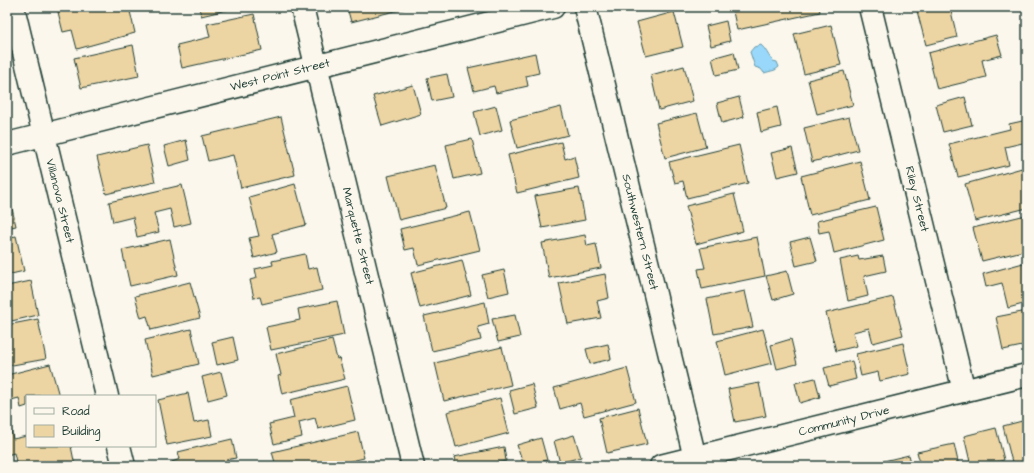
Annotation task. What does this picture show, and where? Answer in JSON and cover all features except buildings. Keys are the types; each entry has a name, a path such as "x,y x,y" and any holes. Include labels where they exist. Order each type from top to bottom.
{"street":[{"name":"Villanova Street","path":"13,7 107,395"},
{"name":"Marquette Street","path":"302,7 413,466"},
{"name":"West Point Street","path":"7,144 553,7"},
{"name":"Southwestern Street","path":"586,7 695,458"},
{"name":"Riley Street","path":"870,7 964,391"},
{"name":"Community Drive","path":"661,466 1027,375"},
{"path":"119,447 124,466"}],"water":[{"path":"761,45 773,61 777,62 779,67 775,70 764,73 761,69 755,67 750,52 754,47"}]}
